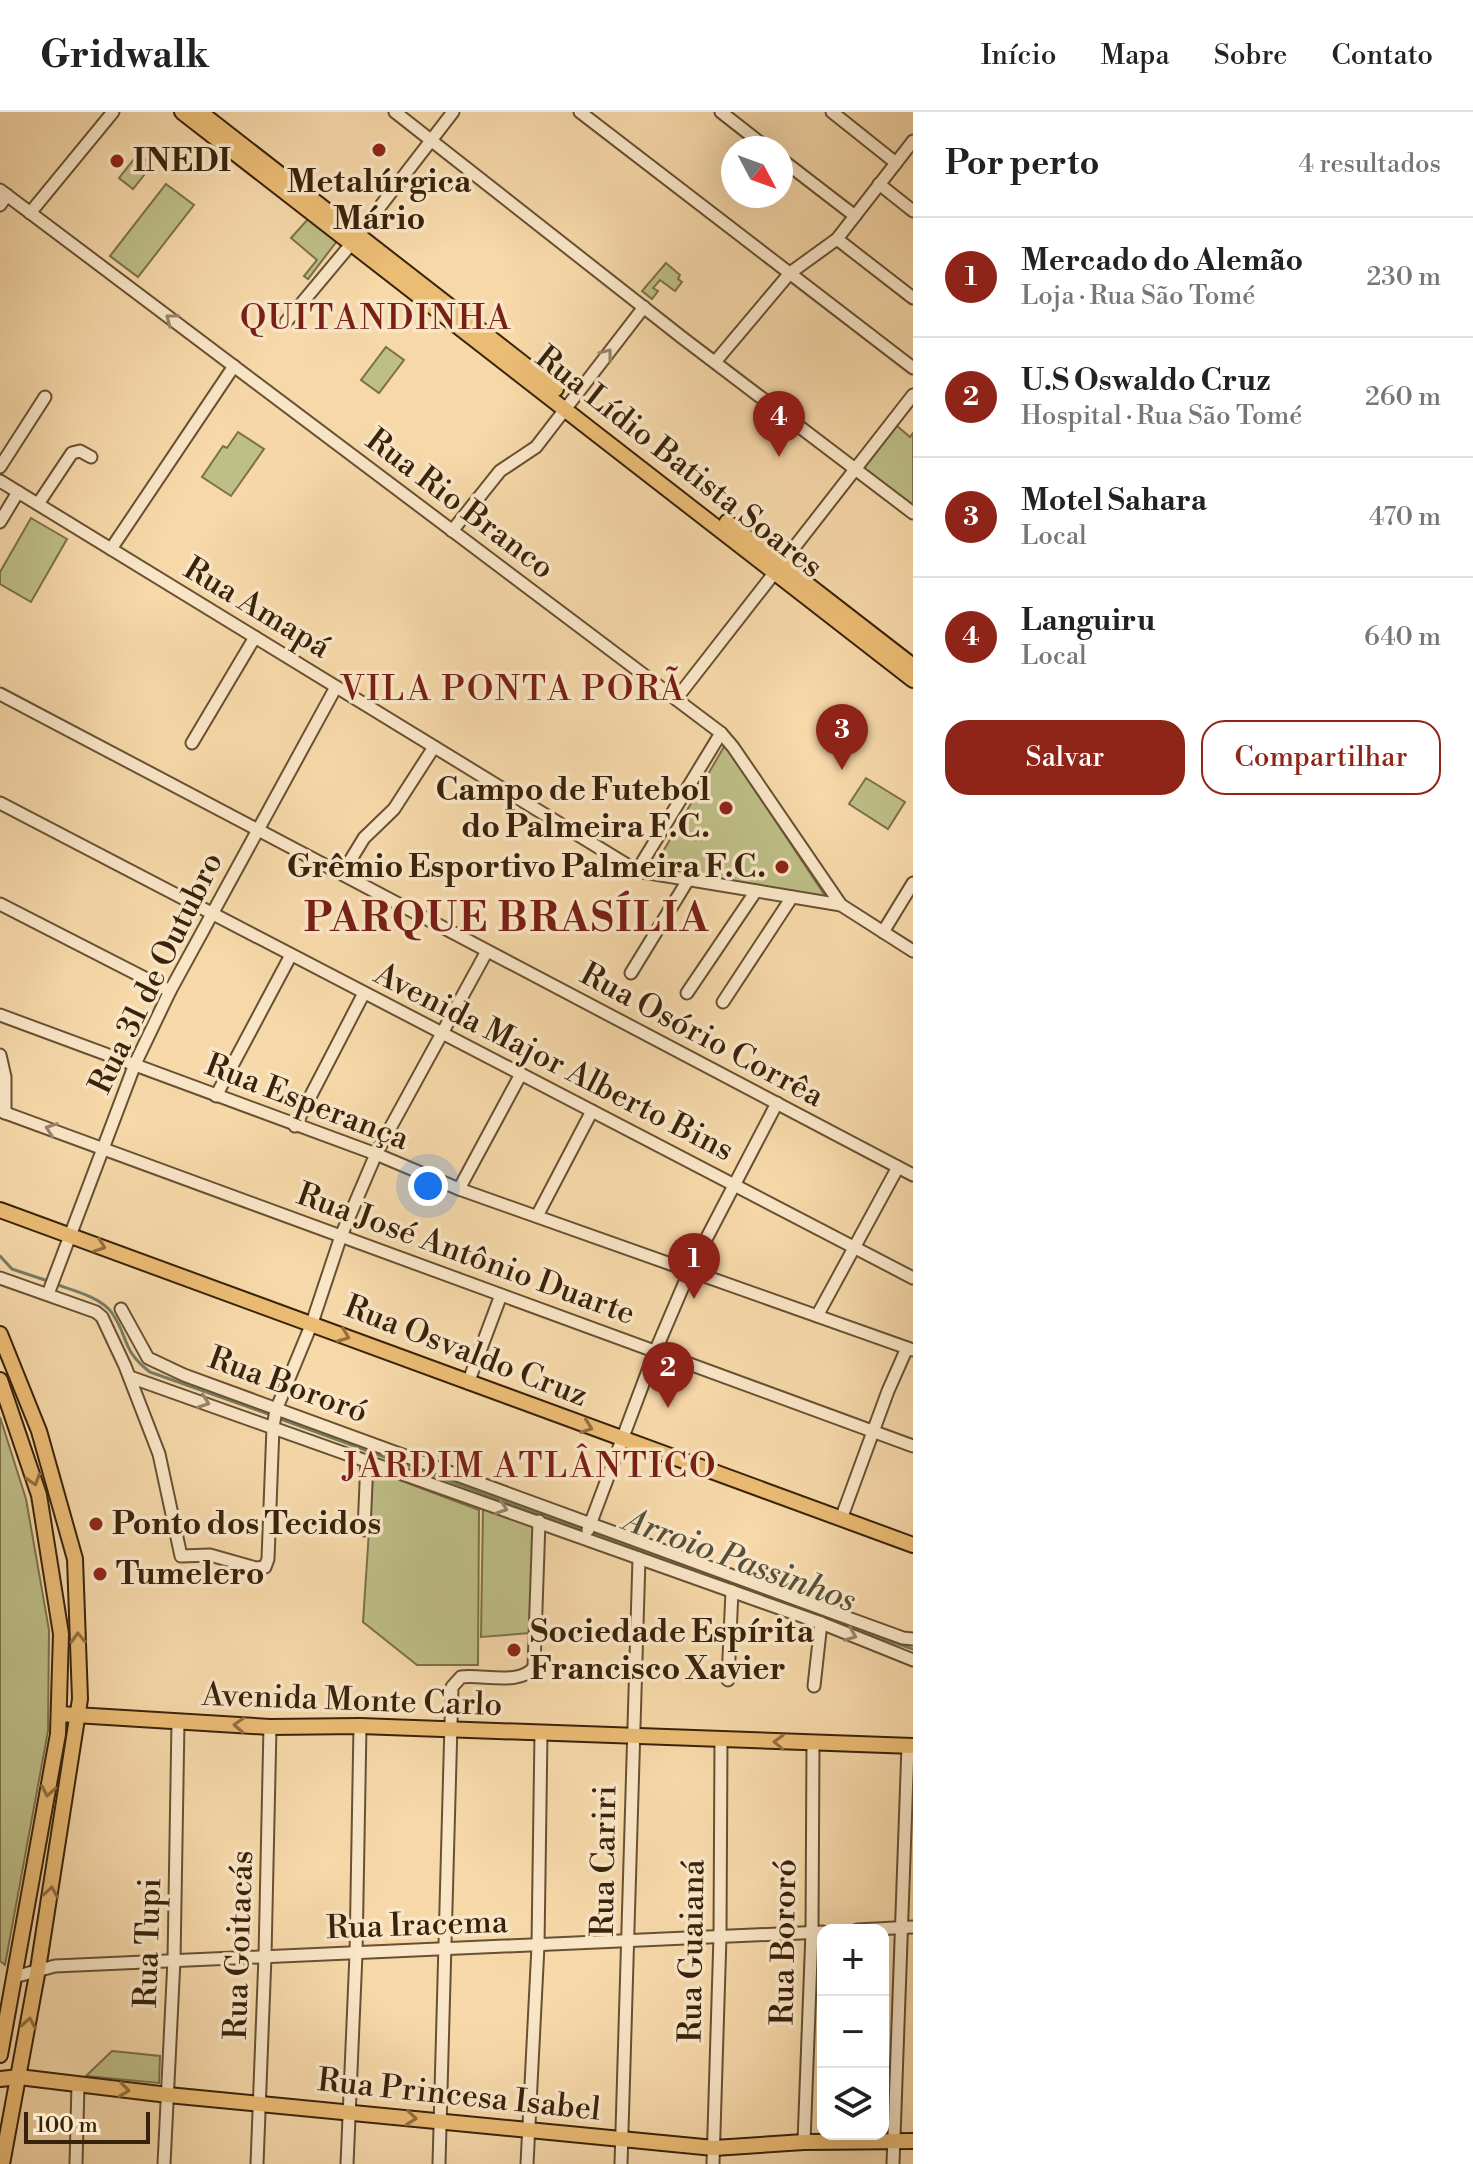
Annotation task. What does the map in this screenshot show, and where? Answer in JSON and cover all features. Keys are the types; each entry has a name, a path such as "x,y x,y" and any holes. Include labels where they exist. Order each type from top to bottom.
{"main road":[{"name":"Rua Lídio Batista Soares","path":"190,113 727,528 913,680"},
{"name":"Rua Lídio Batista Soares","path":"778,568 913,666"},
{"name":"Rua Osvaldo Cruz","path":"0,1210 913,1545"},
{"path":"0,1334 39,1431 75,1559 80,1699 38,1969 2,2164"},
{"path":"0,1380 39,1495 61,1634 58,1734 0,2052"},
{"name":"Avenida Monte Carlo","path":"59,1714 270,1727 360,1726 910,1746"},
{"name":"Rua Princesa Isabel","path":"0,2079 19,2077 168,2095 714,2148 804,2142 913,2141"}],"street":[{"path":"30,213 113,112"},
{"path":"395,112 913,513"},
{"path":"286,322 453,112"},
{"path":"580,112 913,368"},
{"path":"832,112 896,163"},
{"path":"728,114 753,136"},
{"path":"715,362 790,273 837,239 913,141"},
{"path":"793,168 855,216"},
{"path":"879,184 913,211"},
{"name":"Rua Rio Branco","path":"2,197 30,213 721,733 841,905"},
{"path":"837,239 913,298"},
{"path":"452,531 500,471 536,447 644,307"},
{"path":"111,549 234,366"},
{"path":"676,699 913,395"},
{"path":"0,467 45,397"},
{"path":"38,504 72,453 80,451 91,457"},
{"name":"Rua Amapá","path":"0,481 637,871 841,905"},
{"path":"0,522 18,492"},
{"path":"192,743 255,637"},
{"name":"Rua 31 de Outubro","path":"51,1285 135,1064 170,991 336,687"},
{"name":"Rua Osório Corrêa","path":"0,694 913,1175"},
{"path":"637,871 721,733"},
{"path":"342,874 364,838 394,809 434,747"},
{"name":"Avenida Major Alberto Bins","path":"0,803 913,1278"},
{"path":"631,973 688,880"},
{"path":"883,932 913,883"},
{"path":"687,993 756,891"},
{"path":"723,1002 792,897"},
{"path":"0,904 170,991"},
{"path":"841,905 913,951"},
{"path":"121,1309 159,1454 181,1556 210,1555 256,1568 265,1567 268,1559 276,1410 312,1323 341,1236 376,1154 487,951"},
{"path":"216,1096 291,955"},
{"path":"295,1126 364,993"},
{"name":"Rua Esperança","path":"0,1015 376,1154 459,1189 910,1349"},
{"path":"0,1055 5,1077 3,1112"},
{"path":"459,1189 521,1074"},
{"path":"588,1531 655,1352 690,1270 777,1103"},
{"path":"537,1216 592,1111"},
{"name":"Rua José Antônio Duarte","path":"3,1112 913,1446"},
{"path":"817,1316 898,1167"},
{"path":"0,1278 51,1285 102,1317 134,1363 273,1426 539,1521 588,1531 639,1558 821,1623 913,1660"},
{"path":"468,1383 501,1295"},
{"path":"841,1519 873,1432 910,1349"},
{"name":"Rua Bororó","path":"134,1363 153,1362 588,1531 913,1639"},
{"path":"364,1530 367,1461"},
{"path":"439,2164 451,1693 455,1681 469,1676 518,1677 534,1667 539,1521"},
{"name":"Rua Cariri","path":"621,2164 639,1558"},
{"path":"728,1680 732,1591"},
{"path":"814,1686 821,1623"},
{"name":"Rua Tupi","path":"164,2164 174,1960 178,1722"},
{"path":"347,2164 356,1954 360,1726"},
{"name":"Rua Goitacás","path":"257,2164 270,1727"},
{"path":"527,2164 538,1946 541,1733"},
{"name":"Rua Guaianá","path":"713,2164 720,1936 721,1739"},
{"name":"Rua Bororó","path":"813,1743 818,1924"},
{"path":"893,2164 908,1928 910,1746"},
{"name":"Rua Iracema","path":"14,1977 38,1969 174,1960 817,1932"},
{"name":"Rua Bororó","path":"804,2142 817,1947"},
{"path":"76,2164 78,2084"}],"green space":[{"path":"138,154 152,165 133,189 119,178"},
{"path":"166,184 194,205 138,277 110,256"},
{"path":"308,219 337,241 308,279 304,276 317,260 291,238"},
{"path":"666,263 680,275 678,279 682,282 675,291 660,280 653,288 658,291 652,299 642,291"},
{"path":"386,347 404,360 379,393 361,380"},
{"path":"896,425 910,437 913,433 913,513 855,470"},
{"path":"238,432 264,449 231,496 202,477 223,446 227,448"},
{"path":"31,518 67,539 31,602 0,584 0,572"},
{"path":"725,745 826,897 654,867"},
{"path":"866,778 905,802 888,829 849,804"},
{"path":"0,1417 26,1499 49,1630 48,1731 5,1965 0,1961"},
{"path":"373,1470 479,1510 478,1665 417,1665 363,1622"},
{"path":"483,1509 534,1524 530,1633 481,1637"},
{"path":"112,2051 160,2056 159,2083 86,2076"}],"waterway":[{"name":"Arroio Passinhos","path":"0,1256 12,1269 48,1281"},
{"name":"Arroio Passinhos","path":"55,1284 86,1295 107,1307 134,1357 150,1372 271,1415"},
{"name":"Arroio Passinhos","path":"278,1418 785,1604"},
{"name":"Arroio Passinhos","path":"833,1622 913,1649"}],"place":[{"name":"Metalúrgica Mário","path":"379,150"},
{"name":"INEDI","path":"117,161"},
{"name":"Languiru","path":"779,457"},
{"name":"Motel Sahara","path":"842,770"},
{"name":"Campo de Futebol do Palmeira F.C.","path":"726,808"},
{"name":"Grêmio Esportivo Palmeira F.C.","path":"782,867"},
{"name":"Mercado do Alemão","path":"694,1299"},
{"name":"U.S Oswaldo Cruz","path":"668,1408"},
{"name":"Ponto dos Tecidos","path":"96,1524"},
{"name":"Tumelero","path":"100,1574"},
{"name":"Sociedade Espírita Francisco Xavier","path":"514,1650"}],"district":[{"name":"QUITANDINHA","path":"376,319"},
{"name":"VILA PONTA PORÃ","path":"513,690"},
{"name":"PARQUE BRASÍLIA","path":"507,919"},
{"name":"JARDIM ATLÂNTICO","path":"530,1467"}]}
